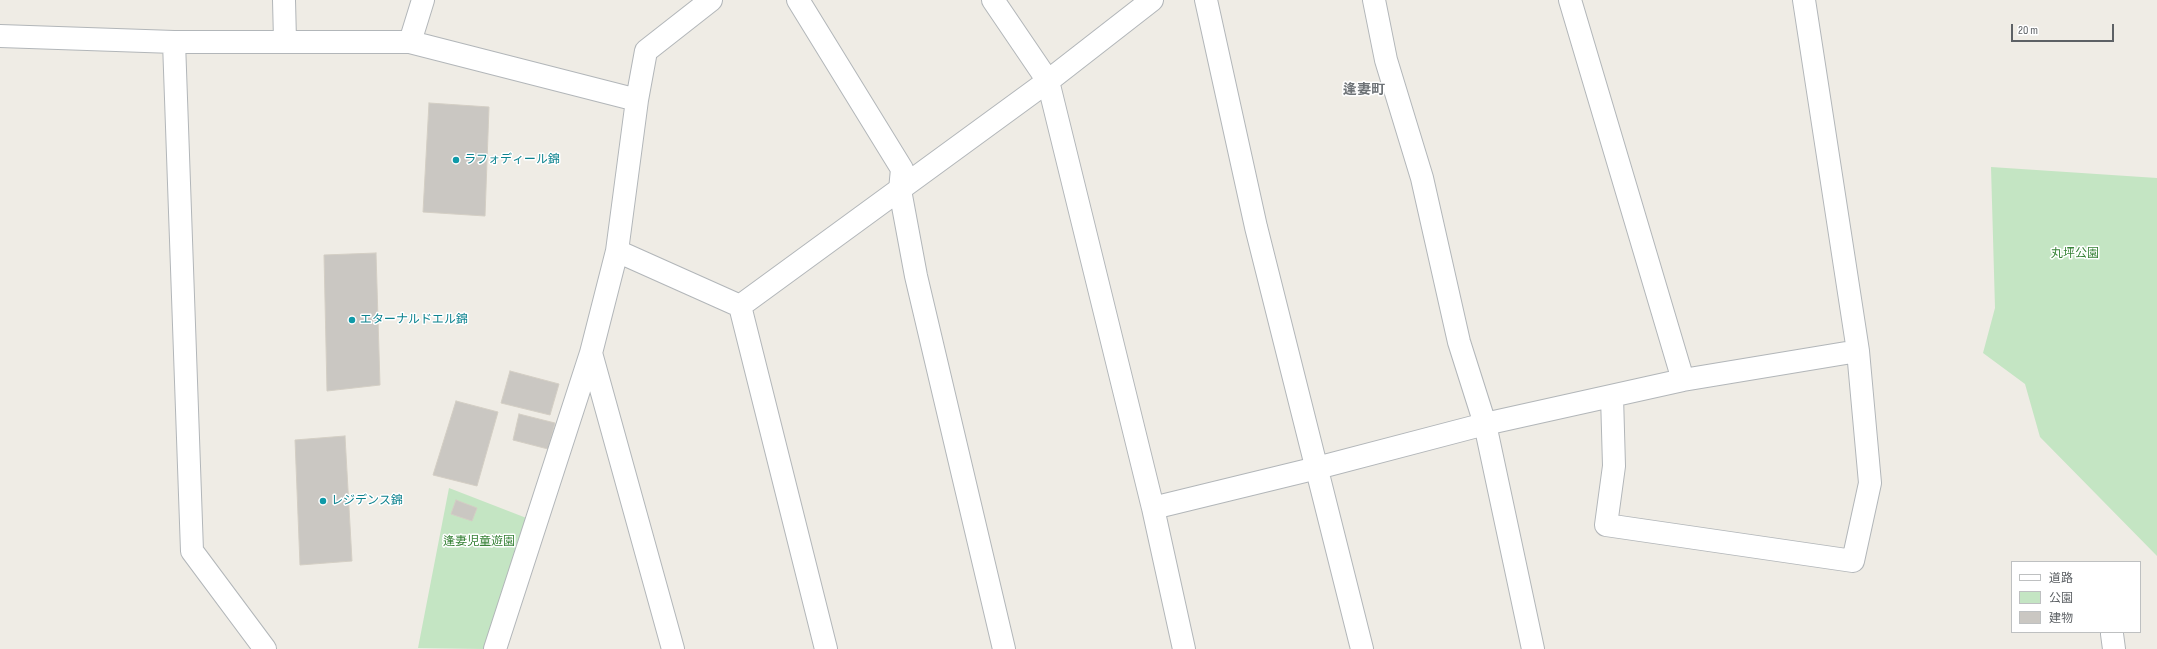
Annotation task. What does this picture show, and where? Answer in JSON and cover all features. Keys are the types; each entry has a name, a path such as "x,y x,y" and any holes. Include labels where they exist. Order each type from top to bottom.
{"street":[{"path":"284,0 285,40"},
{"path":"410,42 423,0"},
{"path":"495,649 591,353 617,251 646,51 711,0"},
{"path":"798,0 902,169 900,190 916,276 1004,649"},
{"path":"993,0 1048,80 1152,508 1184,649"},
{"path":"740,306 900,190 1048,80 1152,0"},
{"path":"1206,0 1256,227 1362,649"},
{"path":"1374,0 1386,60 1422,178 1459,342 1485,424 1532,649"},
{"path":"1570,0 1683,380"},
{"path":"1612,396 1614,466 1606,525 1853,561 1870,483 1858,351 1804,0"},
{"path":"0,36 174,42 285,40 410,42 638,100"},
{"path":"174,42 192,551 265,649"},
{"path":"617,251 740,306"},
{"path":"740,306 826,649"},
{"path":"1152,508 1317,468 1485,424 1683,380 1858,351"},
{"path":"591,353 673,649"}],"green space":[{"name":"丸坪公園","path":"1991,167 2157,178 2157,556 2040,437 2025,384 1983,353 1995,308"},
{"name":"逢妻児童遊園","path":"449,488 529,519 485,649 418,648"}],"building":[{"name":"ラフォディール錦","path":"429,103 489,107 485,216 423,212"},
{"name":"エターナルドエル錦","path":"376,253 380,385 327,391 324,255"},
{"path":"510,371 559,384 550,415 501,403"},
{"path":"456,401 498,412 477,486 433,475"},
{"path":"519,414 555,423 548,449 513,440"},
{"name":"レジデンス錦","path":"345,436 352,561 300,565 295,440"},
{"path":"456,500 477,508 472,521 451,514"}],"place":[{"name":"ラフォディール錦","path":"456,160"},
{"name":"エターナルドエル錦","path":"352,320"},
{"name":"レジデンス錦","path":"323,501"}],"district":[{"name":"逢妻町","path":"1364,90"}]}
